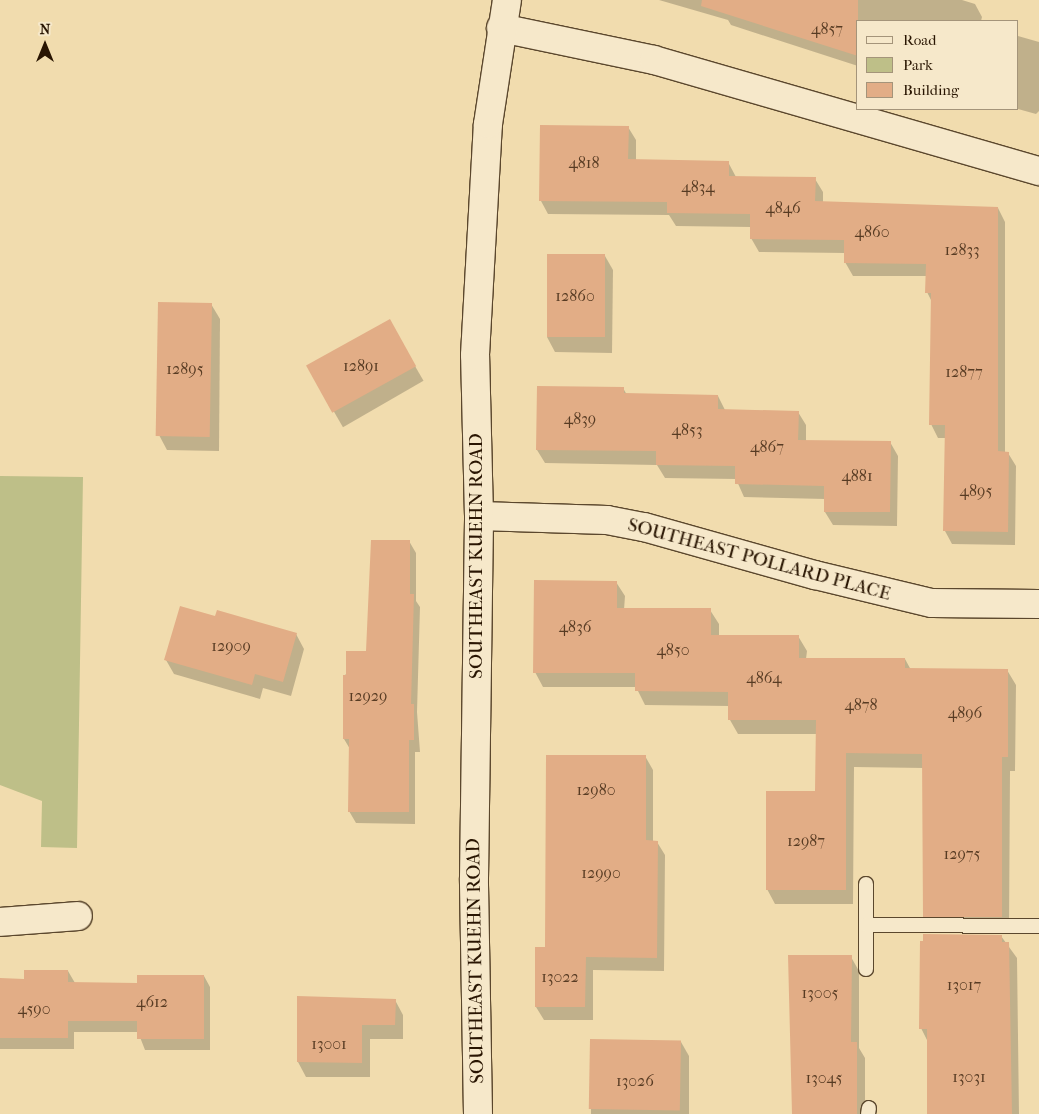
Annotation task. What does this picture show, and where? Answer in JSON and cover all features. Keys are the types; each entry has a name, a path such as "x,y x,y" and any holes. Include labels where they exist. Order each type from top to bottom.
{"street":[{"name":"SOUTHEAST KUEHN ROAD","path":"478,1114 474,878 480,516 475,355 488,124 501,28 507,0"},
{"path":"501,28 654,60 1039,171"},
{"name":"SOUTHEAST POLLARD PLACE","path":"480,516 607,520 644,527 832,580 932,603 1039,604"},
{"path":"0,922 78,916"}],"lane":[{"path":"866,884 866,969"},
{"path":"866,926 1039,926"}],"green space":[{"path":"0,476 83,477 77,848 41,847 42,801 0,785"}],"building":[{"path":"702,0 858,0 856,55 701,6"},
{"path":"540,125 629,126 628,159 729,161 729,176 816,177 815,201 998,207 998,451 1009,452 1008,532 943,531 945,425 929,425 931,293 925,293 926,264 844,263 844,240 750,239 750,214 667,213 667,202 539,201"},
{"path":"547,254 605,254 605,337 547,337"},
{"path":"158,302 212,303 210,437 156,436"},
{"path":"390,319 416,366 332,413 306,366"},
{"path":"537,386 624,387 624,393 718,395 718,409 799,411 798,440 891,441 890,512 824,512 824,486 735,484 735,466 656,465 656,451 536,450"},
{"path":"371,540 410,540 410,594 414,594 411,704 414,704 414,740 409,740 409,812 348,812 349,739 343,739 343,675 346,675 346,651 366,651"},
{"path":"534,580 617,581 617,608 711,608 711,635 799,635 799,658 905,658 905,668 1008,669 1008,757 1002,757 1002,917 923,917 922,754 846,753 846,890 766,890 766,791 815,791 816,720 728,720 728,692 635,691 635,673 533,673"},
{"path":"180,606 215,616 217,610 297,633 283,682 255,674 252,685 164,660"},
{"path":"546,755 646,755 646,840 658,841 657,958 586,957 585,1007 535,1007 535,947 545,947"},
{"path":"923,934 1002,935 1002,942 1009,942 1012,1114 927,1114 927,1029 919,1029 920,941 923,941"},
{"path":"788,955 852,955 851,1042 857,1042 857,1114 792,1114"},
{"path":"24,970 68,970 68,982 137,983 137,975 204,975 204,1039 137,1039 137,1021 68,1021 68,1038 0,1038 0,978 24,979"},
{"path":"297,996 396,999 395,1025 362,1025 362,1063 297,1062"},
{"path":"590,1039 681,1041 680,1111 589,1109"}]}
